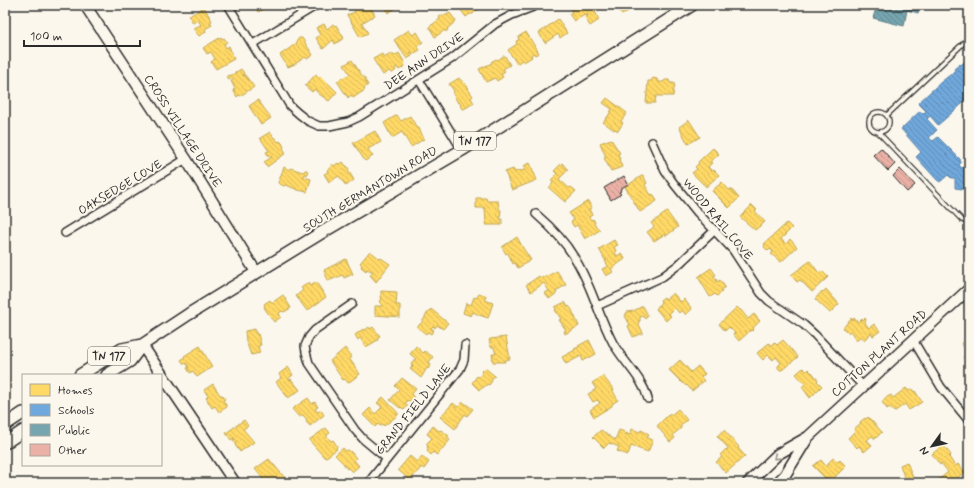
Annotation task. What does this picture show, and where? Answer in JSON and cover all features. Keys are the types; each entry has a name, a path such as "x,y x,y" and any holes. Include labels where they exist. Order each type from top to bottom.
{"main road":[{"name":"SOUTH GERMANTOWN ROAD","path":"109,374 130,361 142,345 256,272 462,150 692,5"},
{"name":"SOUTH GERMANTOWN ROAD","path":"82,374 122,349 142,345"},
{"path":"5,425 22,414"},
{"path":"5,442 22,432"}],"street":[{"name":"CROSS VILLAGE DRIVE","path":"86,5 186,159 256,272"},
{"path":"228,5 252,44 317,5"},
{"name":"DEE ANN DRIVE","path":"252,44 290,106 308,121 319,126 329,126 348,122 359,117 462,52 495,24 512,15 538,5"},
{"path":"419,80 462,150"},
{"name":"WOOD RAIL COVE","path":"652,142 665,171 674,186 733,250 761,293 769,301 815,335 862,385"},
{"name":"OAKSEDGE COVE","path":"65,233 186,159"},
{"path":"536,214 560,237 575,258 613,342 644,386 648,399"},
{"path":"597,306 662,277 678,265 715,230"},
{"name":"COTTON PLANT ROAD","path":"748,483 778,454 808,437 862,385 969,289"},
{"path":"352,304 315,330 309,338 306,346 306,352 309,363 355,430 363,439 387,459"},
{"path":"913,340 941,387 969,421"},
{"path":"142,345 162,374"},
{"name":"GRAND FIELD LANE","path":"368,483 460,369 464,360 465,345"},
{"path":"162,375 235,483"},
{"name":"COTTON PLANT ROAD","path":"777,483 785,475 808,437"}],"lane":[{"path":"887,115 969,38"},
{"path":"879,133 884,132 889,126 890,122 887,115 881,112 873,114 869,119 869,125 872,130 879,133 962,220 969,223"}],"building: Homes":[{"path":"253,5 269,5 270,6 258,12"},
{"path":"361,5 369,5 375,15 362,23 368,33 360,37 347,15 355,12 354,9"},
{"path":"382,5 394,5 396,8 388,13"},
{"path":"457,5 482,5 483,7 466,17"},
{"path":"579,5 592,5 599,20 590,26 585,18 588,16 587,14 586,16 585,15 574,21 569,14 572,12 571,10"},
{"path":"615,5 627,5 630,10 622,15"},
{"path":"204,7 212,21 210,22 212,25 205,29 206,32 199,36 193,28 201,25 198,20 193,23 189,16"},
{"path":"450,13 456,21 447,29 448,30 446,32 445,30 435,37 429,27 440,19 439,17"},
{"path":"558,19 567,33 560,38 558,34 545,43 539,33"},
{"path":"324,24 327,29 333,24 335,26 336,25 344,38 335,44 333,40 323,49 316,38 320,35 316,28"},
{"path":"409,30 412,35 417,32 423,42 417,46 420,50 413,54 411,52 410,53 412,56 407,59 394,40"},
{"path":"526,32 539,53 535,55 534,53 531,55 532,57 524,62 522,60 517,64 508,50 517,44 516,41 519,40 518,37"},
{"path":"221,37 227,42 224,44 226,48 229,46 234,59 216,69 211,62 215,59 211,52 207,54 203,48"},
{"path":"299,38 302,38 313,55 307,59 305,57 288,67 280,55 297,43 296,42"},
{"path":"392,53 394,56 399,53 405,63 405,66 399,70 397,67 393,73 389,71 383,75 373,59 382,54 384,58"},
{"path":"505,56 510,65 503,69 505,71 501,74 503,77 497,81 495,78 486,82 479,69"},
{"path":"352,60 362,76 366,79 365,80 368,85 364,88 365,90 353,98 351,95 348,98 337,81 350,74 344,65"},
{"path":"241,69 244,73 243,76 245,75 254,87 237,97 233,90 235,89 231,81 233,80 232,78 229,80 227,76 230,76"},
{"path":"316,74 337,92 329,101 315,89 312,92 305,86"},
{"path":"459,78 469,88 468,89 473,96 471,98 474,103 464,109 462,109 459,102 458,103 453,94 454,91 449,84"},
{"path":"653,78 657,79 659,82 669,80 670,83 674,83 675,88 673,96 656,96 655,103 646,103 648,81 651,81"},
{"path":"607,98 627,113 621,121 623,123 618,131 615,129 614,130 603,122 612,109 603,103"},
{"path":"258,100 271,118 261,125 249,106"},
{"path":"397,115 401,121 410,116 417,128 419,128 424,139 411,147 402,132 392,138 384,123"},
{"path":"689,120 700,137 688,144 679,127"},
{"path":"375,131 381,142 368,149 373,156 365,161 353,143"},
{"path":"270,132 278,142 280,141 282,143 286,153 267,167 264,162 272,157 269,157 266,152 269,151 260,138"},
{"path":"611,139 620,153 618,154 622,167 611,171 604,158 606,157 600,143"},
{"path":"713,148 719,154 710,162 712,163 708,167 719,175 706,187 692,173 697,169 695,167 699,163 698,162"},
{"path":"343,162 349,169 348,170 354,180 346,186 339,176 329,182 324,174 328,172 327,170 332,164 334,166"},
{"path":"530,163 537,180 512,190 505,172 513,169 515,172 525,170 523,166"},
{"path":"562,163 568,170 559,179 569,188 571,187 576,191 565,202 549,188 553,183 551,180 557,174 554,171"},
{"path":"284,167 289,170 290,168 303,172 307,170 308,174 304,175 304,177 311,179 307,192 278,183"},
{"path":"643,175 647,183 645,185 657,201 640,212 625,187"},
{"path":"722,182 739,198 729,208 712,191"},
{"path":"476,198 486,198 487,201 498,201 499,208 501,210 500,219 502,219 502,225 486,225 485,208 476,208"},
{"path":"588,201 592,208 589,209 592,215 589,217 591,220 593,219 595,222 594,224 600,230 585,239 577,225 574,227 571,222 574,220 569,213"},
{"path":"752,205 757,210 755,211 765,222 755,230 740,217"},
{"path":"667,212 678,227 666,236 665,234 654,241 647,232 654,227 651,223"},
{"path":"787,223 792,228 781,239 786,244 790,239 797,247 781,262 771,254 773,252 770,249 768,251 764,247 764,244"},
{"path":"517,237 531,260 518,268 515,263 513,264 508,253 506,254 502,247"},
{"path":"614,240 618,245 614,247 617,256 622,253 625,259 611,269 613,272 606,276 602,269 608,266 605,261 607,260 605,260 599,249"},
{"path":"370,251 380,259 381,258 390,264 376,282 370,275 373,272 367,269 366,271 361,267 362,265 360,263"},
{"path":"346,259 353,274 344,278 343,275 328,281 324,270"},
{"path":"810,261 819,273 822,271 828,277 812,292 800,280 797,282 791,275"},
{"path":"711,268 716,275 713,277 717,280 717,282 720,280 725,287 717,296 715,294 710,297 698,277"},
{"path":"557,271 566,285 556,291 557,293 549,299 545,293 549,291 544,283 531,292 526,285 539,276 540,278 543,278"},
{"path":"309,282 311,286 316,282 326,297 307,311 296,296 303,290 301,288"},
{"path":"826,289 839,304 830,313 815,299 822,291 823,292"},
{"path":"381,291 397,292 396,305 400,305 400,317 375,315 375,306 382,306 380,303 382,297"},
{"path":"479,293 486,296 485,300 493,303 488,318 473,312 471,316 463,313 466,303 471,305 474,297 477,298"},
{"path":"673,293 681,302 684,299 692,309 686,315 682,310 679,313 675,308 669,314 671,316 666,321 656,309 661,302 660,300 664,297 666,299"},
{"path":"283,295 291,308 279,313 281,317 274,322 265,309 264,304 270,300 273,302"},
{"path":"565,302 572,310 579,326 565,334 564,331 566,330 559,320 561,319 555,310 555,307"},
{"path":"643,306 648,316 645,319 643,316 640,317 640,321 638,322 643,333 633,337 628,326 630,325 625,316 627,312"},
{"path":"737,307 748,319 754,314 760,321 752,331 751,330 739,341 733,334 735,333 729,327 725,331 719,324"},
{"path":"431,309 448,323 443,329 437,325 435,328 433,326 431,328 434,330 431,334 428,332 426,334 417,327"},
{"path":"851,318 852,320 854,318 858,322 862,318 863,320 865,318 865,322 869,328 874,324 880,331 873,336 871,333 864,340 861,336 856,341 850,331 848,333 843,328"},
{"path":"369,327 370,329 373,327 380,336 377,338 378,340 366,347 360,338 358,340 355,335 363,329 364,331"},
{"path":"255,329 261,345 258,346 260,353 251,355 246,341 245,331"},
{"path":"506,337 510,359 505,360 505,362 493,362 492,354 496,354 494,347 491,347 489,340"},
{"path":"969,338 969,367 963,357 968,355 961,343"},
{"path":"589,340 596,354 583,361 581,356 566,364 562,357"},
{"path":"783,340 798,357 780,370 778,366 781,363 776,357 773,360 768,355 763,360 757,353 769,343 771,346 774,342 777,345"},
{"path":"200,346 212,367 197,377 193,371 190,373 187,368 189,367 181,360 185,357 184,356"},
{"path":"416,346 423,353 425,351 433,357 429,362 431,365 428,369 427,368 421,378 410,369 413,366 411,365 413,361 416,359 410,354"},
{"path":"345,348 352,357 349,358 360,374 348,383 345,379 343,380 330,361"},
{"path":"680,360 691,372 698,366 705,374 701,377 704,381 692,391 669,370"},
{"path":"288,367 293,375 288,379 291,379 300,390 288,398 276,382 281,378 279,374"},
{"path":"485,368 495,376 491,379 492,381 489,385 488,384 479,390 472,383 477,376 478,377 481,375 481,372"},
{"path":"803,368 806,371 808,369 812,372 822,386 810,398 802,387 805,384 796,374"},
{"path":"603,376 614,390 613,391 618,400 612,404 612,406 594,417 590,410 600,403 597,400 593,402 588,394 596,389 592,383"},
{"path":"402,378 416,389 411,395 414,397 410,402 408,400 405,403 408,405 404,410 390,400 399,390 395,386"},
{"path":"213,384 220,395 222,395 225,399 223,400 227,407 219,412 215,406 212,408 206,398 208,396 204,390"},
{"path":"906,388 909,391 912,389 914,392 915,391 922,402 909,410 905,404 894,412 890,407 887,409 882,402 885,398 891,395 893,398"},
{"path":"383,397 398,413 398,415 384,426 383,424 380,426 378,424 375,427 363,415 370,408 375,414 382,407 377,403"},
{"path":"308,398 312,404 315,402 318,407 315,409 318,412 321,410 324,415 310,426 306,422 307,420 303,415 299,417 292,409"},
{"path":"463,402 473,409 467,416 465,414 455,429 440,417 453,403 458,407"},
{"path":"678,409 687,420 673,435 675,438 670,442 657,426 670,413 671,415"},
{"path":"868,417 882,432 875,439 872,436 867,440 872,445 864,452 859,446 857,448 848,438 855,431 854,429 861,423 860,422"},
{"path":"244,420 248,426 243,429 254,442 240,452 233,440 235,439 234,438 231,440 226,433"},
{"path":"433,426 449,436 447,438 450,440 437,455 433,452 431,455 427,451 428,446 426,444 432,438 427,434"},
{"path":"326,428 330,433 327,437 331,441 333,440 337,446 337,449 325,458 309,440"},
{"path":"632,429 640,432 641,430 649,434 647,438 653,440 648,452 631,446 628,455 617,451 619,447 609,443 604,448 593,437 601,430 615,440 619,430 625,432 624,434 626,435 626,433 630,435"},
{"path":"724,430 745,456 726,473 716,462 722,457 720,455 728,448 717,436"},
{"path":"943,445 951,455 949,457 955,466 958,464 965,472 951,483 939,483 937,481 948,472 941,463 940,465 932,454"},
{"path":"343,448 346,451 348,450 351,452 356,458 354,460 359,466 352,472 348,468 347,469 335,455"},
{"path":"410,456 417,462 422,456 429,462 424,469 421,467 410,480 398,470"},
{"path":"833,458 838,462 840,460 846,466 831,481 828,477 826,479 813,466 821,460 826,466"},
{"path":"269,459 285,478 279,483 266,483 255,469"},
{"path":"907,462 915,483 906,483 900,465"}],"building: Schools":[{"path":"969,57 969,100 966,97 962,104 938,125 930,116 927,119 937,130 929,138 933,141 938,137 960,159 961,163 959,165 962,168 964,166 969,166 969,190 955,188 955,178 951,178 948,175 940,182 937,180 916,157 921,152 901,129 920,111 923,114 926,111 918,103"}],"building: Public":[{"path":"877,5 920,5 918,13 907,10 904,26 873,18"}],"building: Other":[{"path":"881,148 895,164 888,171 873,155"},
{"path":"900,169 915,185 907,192 893,176"},
{"path":"624,176 628,184 620,189 621,191 619,192 621,194 611,200 604,188"}]}
